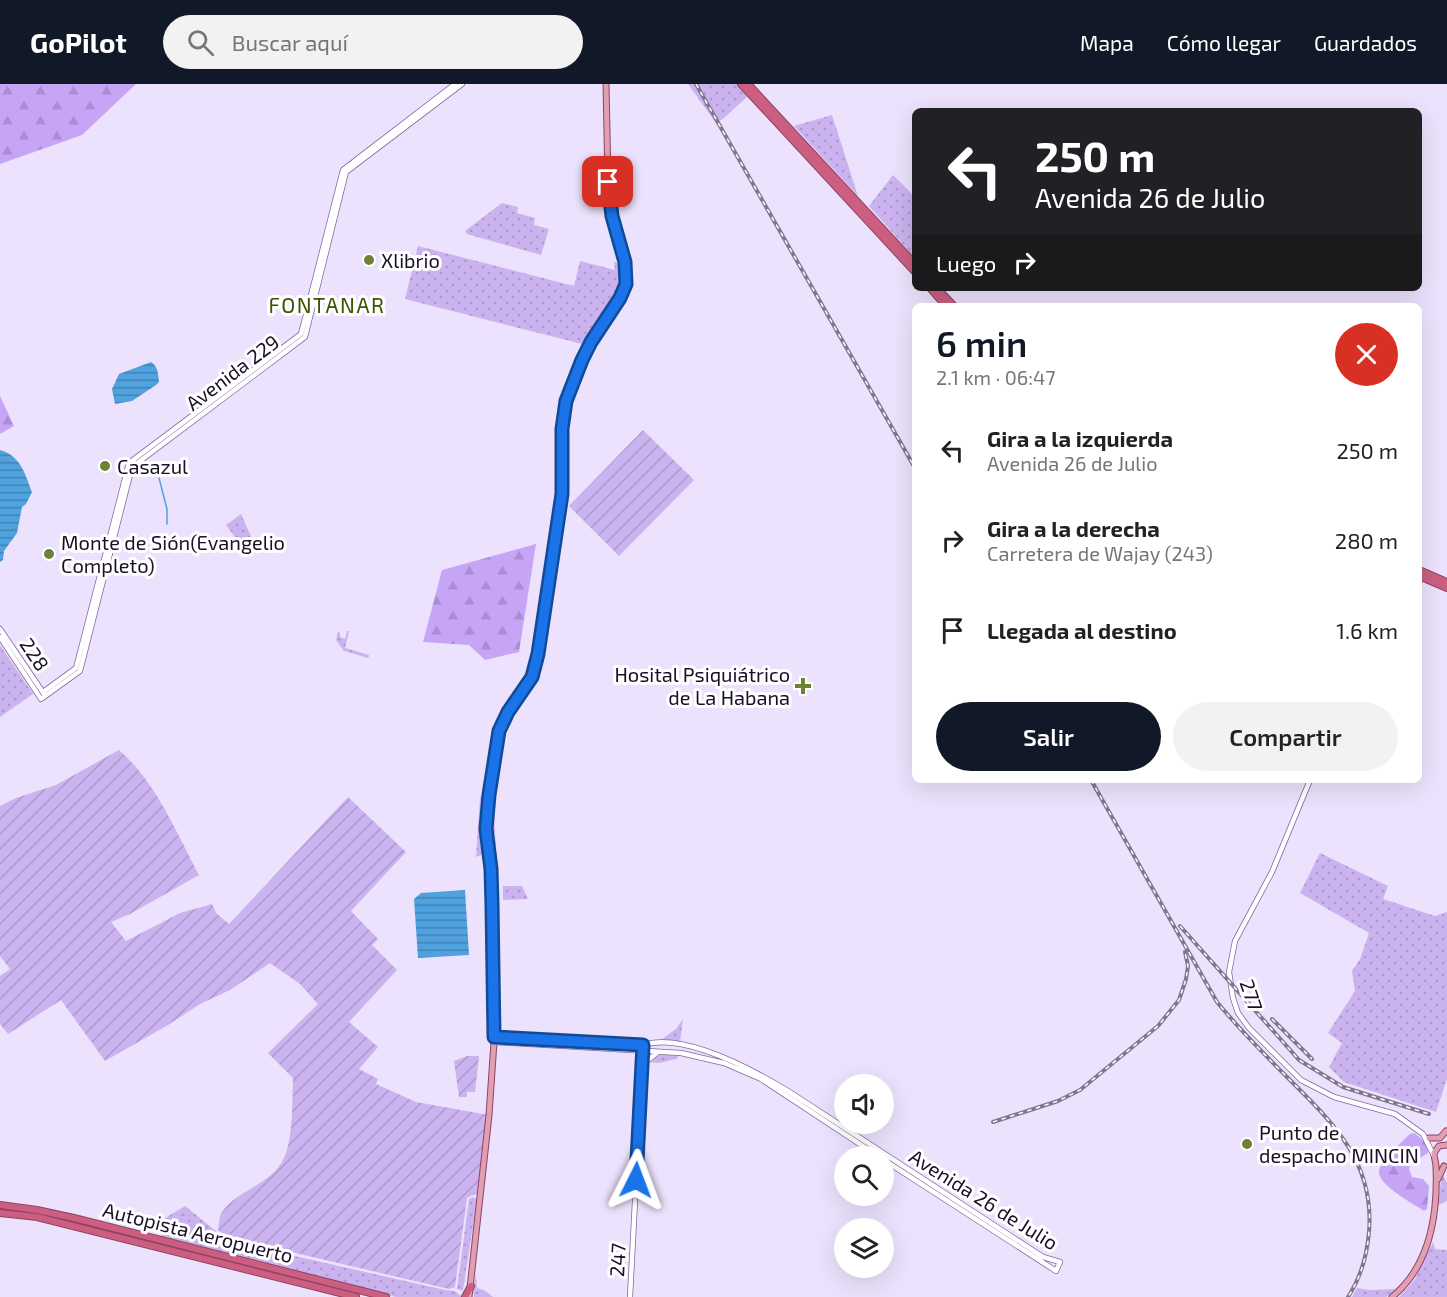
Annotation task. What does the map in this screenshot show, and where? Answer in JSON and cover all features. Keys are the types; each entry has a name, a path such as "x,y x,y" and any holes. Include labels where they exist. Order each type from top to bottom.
{"highway":[{"path":"741,84 912,269"},
{"path":"748,84 912,261"},
{"path":"933,291 943,303"},
{"path":"941,291 951,303"},
{"path":"1422,571 1447,582"},
{"path":"1422,577 1447,588"},
{"name":"Autopista Aeropuerto","path":"0,1205 74,1218 386,1297"},
{"name":"Autopista Aeropuerto","path":"0,1213 37,1217 356,1297"},
{"path":"469,1297 471,1286"}],"main road":[{"path":"471,1286 489,1115 494,1039 493,916 486,829 496,741 503,721 532,677 538,654 562,494 562,429 566,401 591,342 620,298 626,284 625,262 614,223 609,190 606,84"},
{"path":"1429,1138 1440,1138 1446,1129"},
{"path":"1392,1297 1410,1279 1423,1256 1431,1232 1436,1149 1444,1145 1446,1129"},
{"path":"1435,1159 1445,1166 1435,1193"}],"street":[{"name":"Avenida 229","path":"332,220 343,170 347,165 455,84"},
{"name":"Avenida 229","path":"43,696 76,668 129,463 301,334 332,220 345,176 350,168 462,84"},
{"name":"228","path":"0,629 43,696"},
{"name":"228","path":"0,637 43,696"},
{"name":"277","path":"1309,783 1272,872 1235,941 1229,972 1238,1013 1249,1028 1301,1080 1327,1095 1395,1114 1429,1138 1444,1145"},
{"name":"Avenida 26 de Julio","path":"494,1039 643,1048 697,1055 724,1063 761,1079 863,1146"},
{"name":"Avenida 26 de Julio","path":"560,1043 627,1050 643,1048 652,1042 682,1045 745,1066 788,1091 1056,1271 1060,1262 1043,1257 961,1207"},
{"name":"247","path":"630,1297 643,1048"},
{"path":"627,1050 639,1058 642,1065 659,1051"},
{"name":"277","path":"1423,1134 1435,1159"},
{"name":"Avenida 26 de Julio","path":"894,1166 946,1197"}],"shaded area":[{"path":"688,84 737,84 748,96 716,123"},
{"path":"832,115 858,196 794,126"},
{"path":"893,175 912,194 912,255 869,206"},
{"path":"502,203 518,207 517,213 535,218 534,225 549,229 541,255 467,234 465,231"},
{"path":"418,246 574,286 580,261 615,270 614,262 621,263 621,286 616,300 603,319 597,321 599,325 586,345 405,299"},
{"path":"643,430 694,480 619,556 569,506"},
{"path":"241,514 253,541 243,548 226,525"},
{"path":"338,631 340,637 345,639 349,631 345,648 369,655 368,658 344,651 336,640"},
{"path":"0,645 33,694 0,717"},
{"path":"119,750 155,792 199,875 130,914 111,922 126,941 180,913 212,904 216,913 229,924 348,797 406,852 351,911 378,939 372,945 397,970 349,1022 378,1047 359,1069 378,1079 376,1084 416,1102 489,1115 480,1194 467,1198 455,1287 449,1289 257,1244 234,1243 218,1230 221,1214 228,1205 267,1178 285,1157 290,1136 293,1078 268,1053 318,1004 300,984 270,963 230,990 200,1004 105,1061 61,1000 8,1034 0,1024 0,976 10,969 0,956 0,806 16,798 56,785"},
{"path":"486,796 482,831 484,852 476,857 480,797"},
{"path":"491,815 494,815 499,900 495,900 489,834"},
{"path":"1320,853 1388,886 1383,899 1435,916 1447,912 1447,1079 1436,1112 1344,1082 1329,1067 1342,1043 1328,1033 1355,991 1352,971 1360,959 1369,933 1300,893"},
{"path":"503,886 522,886 528,899 503,900"},
{"path":"683,1019 680,1042 661,1040 676,1029"},
{"path":"661,1054 678,1056 678,1058 660,1063 649,1062"},
{"path":"467,1056 479,1056 475,1092 467,1092 467,1097 459,1097 454,1061"},
{"path":"1442,1173 1447,1183 1447,1201 1438,1205"},
{"path":"473,1197 477,1199 463,1291 457,1289 469,1199"},
{"path":"185,1206 233,1245 255,1247 455,1291 462,1297 396,1297 161,1237 162,1220"},
{"path":"1433,1242 1435,1249 1447,1250 1447,1297 1399,1297 1414,1281"},
{"path":"476,1275 477,1288 493,1297 474,1297"},
{"path":"1357,1288 1396,1289 1386,1297 1352,1297"}],"green space":[{"path":"0,84 136,84 82,135 0,164"},
{"path":"0,396 14,426 0,434"},
{"path":"536,544 519,652 485,660 469,645 423,642 442,570"},
{"path":"1414,1133 1424,1142 1428,1150 1428,1153 1410,1164 1409,1169 1412,1177 1423,1179 1429,1186 1427,1209 1424,1211 1390,1188 1380,1176 1379,1171 1392,1152 1410,1134"}],"water":[{"path":"151,362 158,373 159,382 132,401 115,404 112,389 119,374"},
{"path":"0,450 18,461 32,492 22,507 17,533 4,551 3,560 0,562"},
{"path":"465,890 469,955 418,958 414,899 421,893"}],"waterway":[{"path":"159,478 167,509 167,524"}],"railway":[{"path":"696,84 912,463"},
{"path":"1093,783 1217,1002 1334,1127 1358,1164 1365,1184 1369,1207 1369,1232 1363,1266 1348,1297"},
{"path":"1180,926 1299,1060 1343,1087 1429,1114"},
{"path":"993,1122 1058,1101 1080,1090 1158,1026 1179,1000 1188,966 1185,952"},
{"path":"1272,1019 1312,1059"}],"place":[{"name":"Xlibrio","path":"369,260"},
{"name":"Casazul","path":"105,466"},
{"name":"Monte de Sión(Evangelio Completo)","path":"49,554"},
{"name":"Hosital Psiquiátrico de La Habana","path":"803,686"},
{"name":"Punto de despacho MINCIN","path":"1247,1144"}],"district":[{"name":"FONTANAR","path":"327,304"}],"route":[{"path":"608,182 612,216 625,262 626,284 620,298 591,342 566,401 562,429 562,494 538,654 532,677 508,712 496,741 486,840 491,869 494,1037 643,1045 636,1180"}]}
